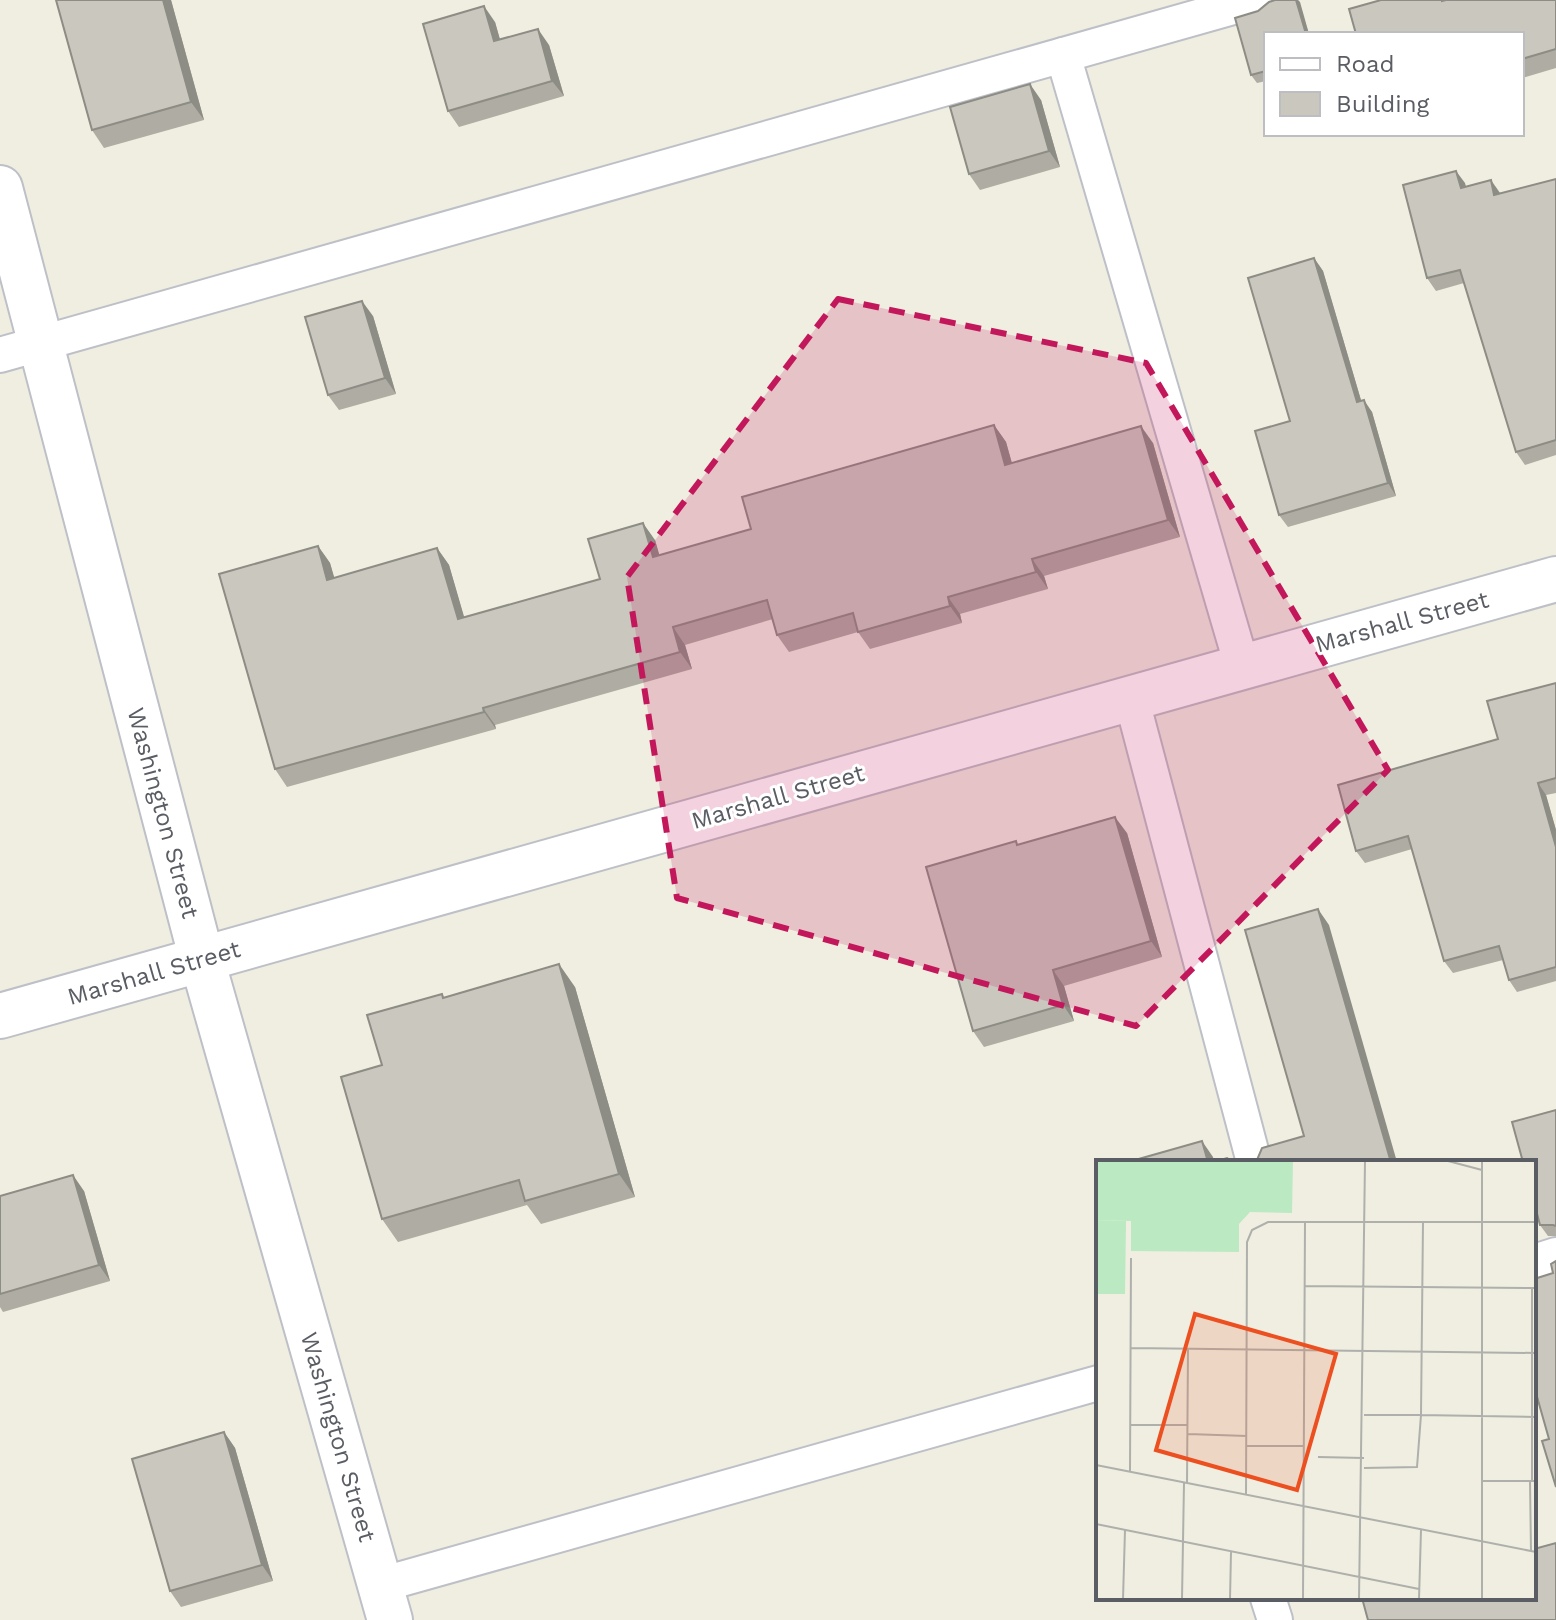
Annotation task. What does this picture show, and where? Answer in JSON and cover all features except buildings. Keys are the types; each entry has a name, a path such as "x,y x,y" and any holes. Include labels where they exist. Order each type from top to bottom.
{"street":[{"name":"Washington Street","path":"0,188 20,349 202,960 385,1602"},
{"name":"Marshall Street","path":"0,1016 1556,579"}],"lane":[{"path":"20,349 1258,0"},
{"path":"1063,55 1242,666"},
{"path":"1131,697 1253,1160"},
{"path":"1536,1261 1556,1255"},
{"path":"385,1602 1096,1384"},
{"path":"1269,1600 1275,1620"}],"highlighted area":[{"path":"838,299 1146,363 1388,770 1136,1026 677,898 627,577"}]}
